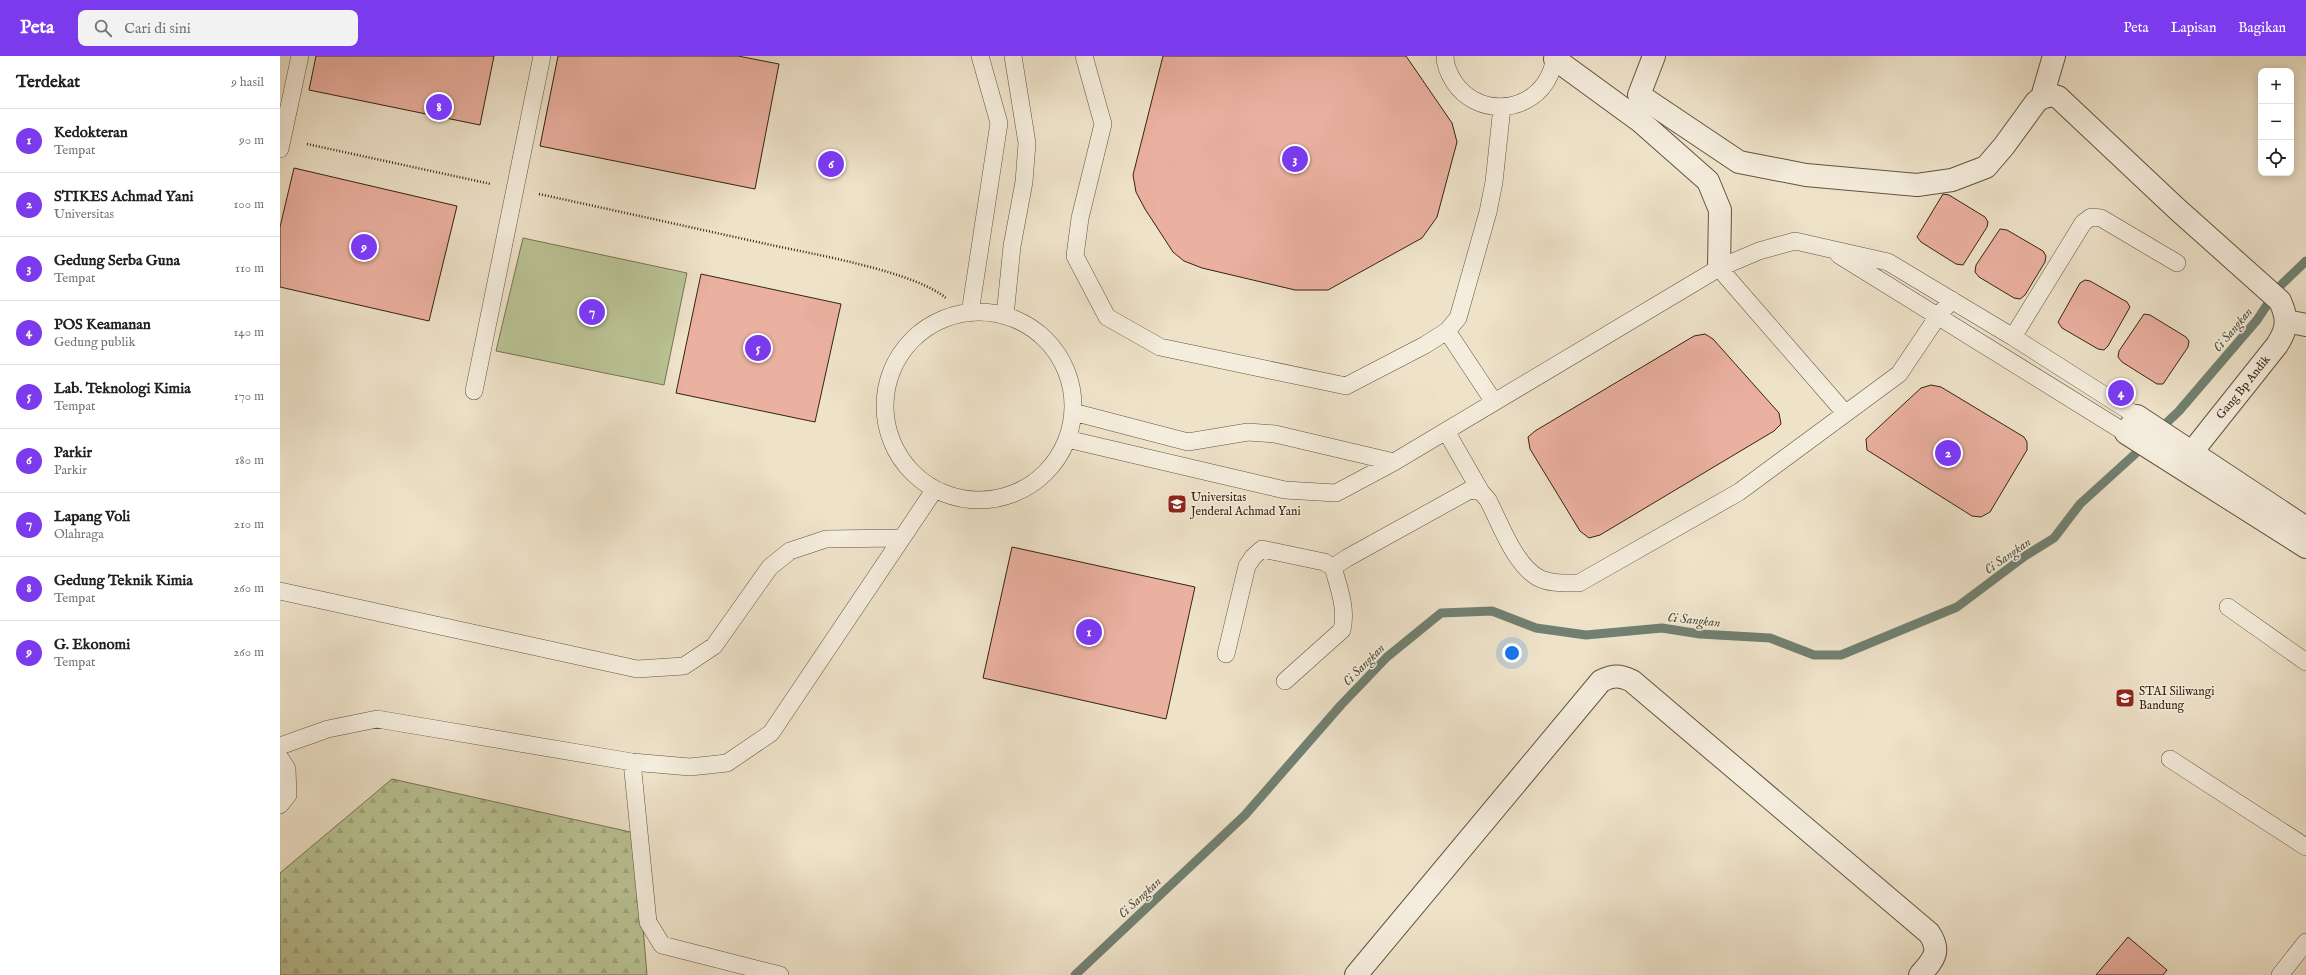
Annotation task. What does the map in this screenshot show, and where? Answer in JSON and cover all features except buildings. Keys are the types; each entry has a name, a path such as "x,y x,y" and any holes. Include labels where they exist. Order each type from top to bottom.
{"street":[{"path":"1654,56 1639,95 1739,162 1806,175 1917,185 1968,175 1986,167 2042,97 2054,56"},
{"path":"1554,58 1640,121 1708,181 1720,210 1719,268"},
{"path":"2042,97 2053,95 2058,97 2176,209 2285,309"},
{"name":"Gang Bp Andik","path":"2182,457 2278,345 2285,333 2285,309"},
{"path":"2136,428 2182,457 2305,540"},
{"path":"1356,975 1601,681 1611,676 1621,676 1632,681 1929,933 1935,942 1936,949 1934,958 1920,975"}],"lane":[{"path":"281,142 300,56"},
{"path":"474,391 542,56"},
{"path":"966,313 999,123 980,56"},
{"path":"1005,316 1012,246 1024,182 1027,143 1012,56"},
{"path":"1084,56 1103,124 1080,218 1075,256 1107,316 1160,347 1346,386 1425,345 1447,330 1458,318 1488,212 1494,182 1502,108"},
{"path":"1445,56 1450,75 1458,88 1470,99 1485,106 1502,108 1515,106 1527,100 1540,90 1550,76 1554,58"},
{"path":"2013,337 2083,223 2091,217 2100,218 2177,263"},
{"path":"1067,439 1285,490 1336,493 1394,462 1719,268 1759,251 1795,241 1888,262 2013,337 2136,428"},
{"path":"1829,248 1938,316 2136,428"},
{"path":"1719,268 1845,413"},
{"path":"1446,431 1481,492 1488,500 1520,562 1537,577 1558,583 1579,583 1739,492 1899,374 1938,316 1952,300"},
{"path":"984,312 1005,316 1025,324 1042,337 1056,352 1067,371 1072,391 1073,412 1067,439 1061,452 1049,469 1033,483 1014,493 995,498 974,499 954,496 935,489 918,477 904,462 893,444 887,425 884,405 887,384 895,364 906,345 922,330 941,320 966,313 984,312"},
{"path":"1447,330 1494,402"},
{"path":"1073,412 1188,442 1248,432 1275,434 1394,462"},
{"path":"280,746 328,729 377,719 632,762 690,768 727,763 771,733 935,489"},
{"path":"1333,567 1470,490 1481,492"},
{"path":"280,591 637,669 684,666 714,646 770,567 790,551 826,539 901,538"},
{"path":"1226,654 1247,566 1253,557 1262,549 1324,562 1333,567 1344,607 1345,618 1342,630 1284,681"},
{"path":"2228,607 2306,662"},
{"path":"280,758 286,769 288,795 280,805"},
{"path":"2170,759 2306,847"},
{"path":"632,762 648,922 662,945 780,975"},
{"path":"2280,975 2306,942"}],"path":[{"path":"281,142 515,189 835,259 904,278 941,293 966,313"}],"green space":[{"path":"523,238 687,273 664,385 496,351"},
{"path":"392,779 635,833 647,975 280,975 280,873"}],"waterway":[{"name":"Ci Sangkan","path":"2159,430 2179,411 2257,320 2279,287 2306,261"},
{"name":"Ci Sangkan","path":"1075,975 1245,815 1341,705 1387,657 1441,613 1492,611 1536,628 1586,635 1662,628 1700,634 1770,638 1814,655 1841,655 1957,607 2025,556 2054,538 2080,504 2145,445"}],"place":[{"name":"Gedung Teknik Kimia","path":"439,107"},
{"name":"Gedung Serba Guna","path":"1295,159"},
{"name":"Parkir","path":"831,164"},
{"name":"G. Ekonomi","path":"364,247"},
{"name":"Lapang Voli","path":"592,312"},
{"name":"Lab. Teknologi Kimia","path":"758,348"},
{"name":"POS Keamanan","path":"2121,393"},
{"name":"STIKES Achmad Yani","path":"1948,453"},
{"name":"Universitas Jenderal Achmad Yani","path":"1177,504"},
{"name":"Kedokteran","path":"1089,632"},
{"name":"STAI Siliwangi Bandung","path":"2125,698"}]}
